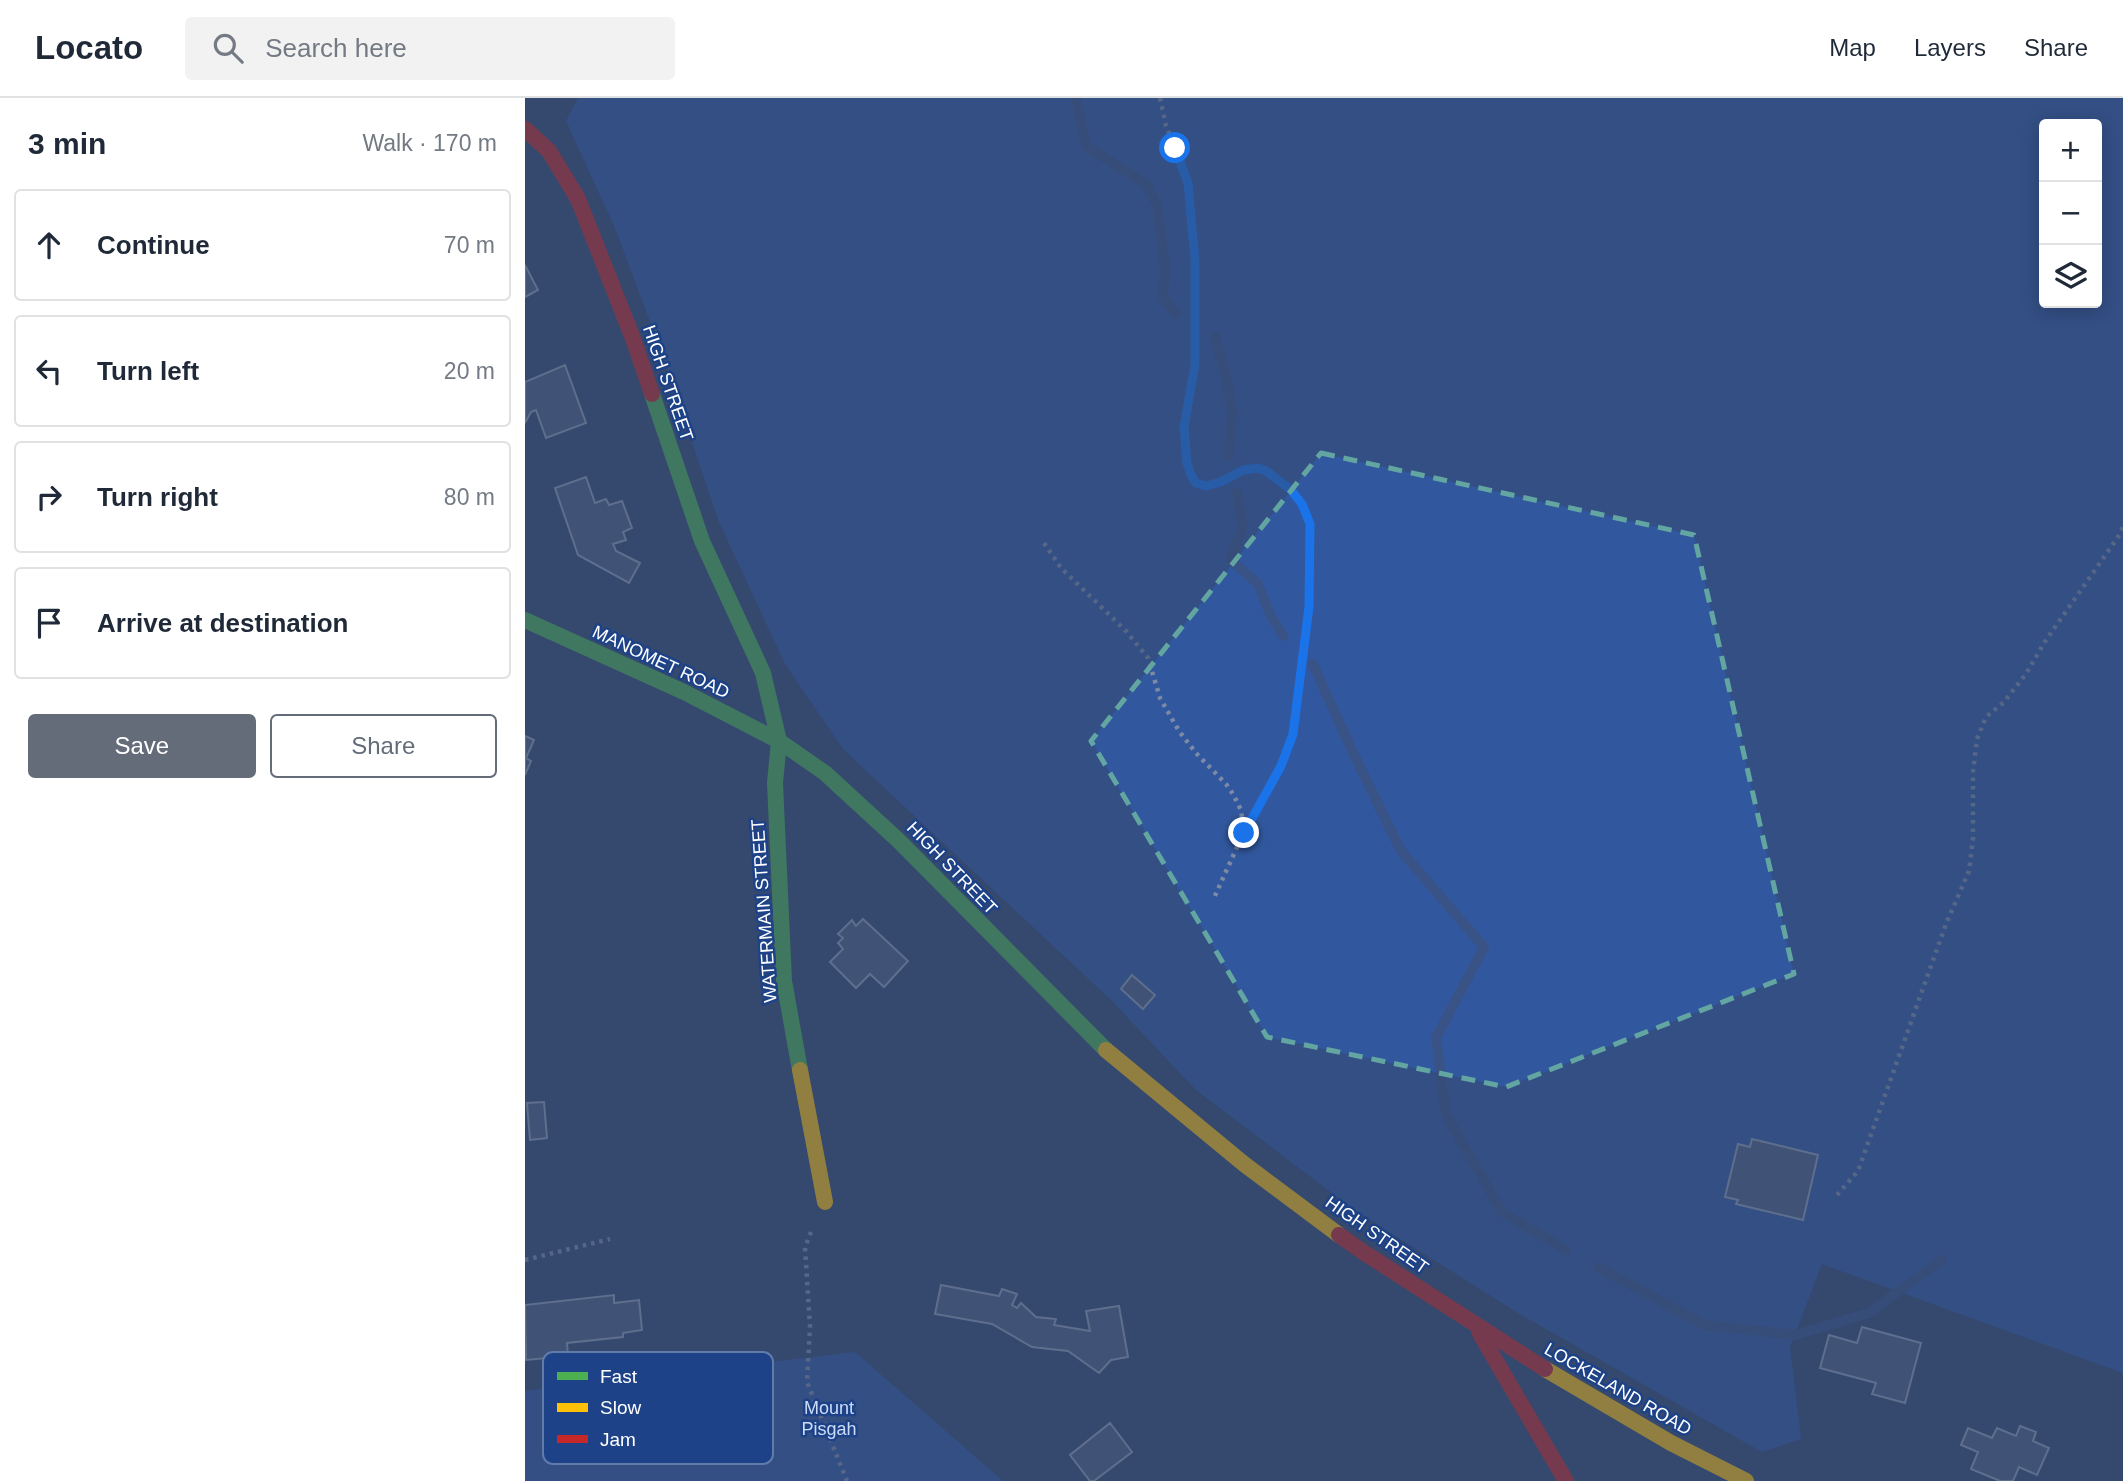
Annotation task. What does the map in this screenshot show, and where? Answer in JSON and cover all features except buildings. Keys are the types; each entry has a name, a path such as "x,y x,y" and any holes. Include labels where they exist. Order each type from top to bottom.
{"main road":[{"name":"HIGH STREET","path":"525,130 549,151 577,200 632,336 702,541 763,673 779,741 825,773 899,841 1095,1041 1266,1180 1363,1252 1475,1324 1566,1481"},
{"name":"MANOMET ROAD","path":"525,620 684,692 779,741"},
{"name":"WATERMAIN STREET","path":"779,741 775,783 784,981 825,1202"},
{"name":"LOCKELAND ROAD","path":"1475,1324 1671,1443 1746,1481"}],"path":[{"path":"1160,98 1166,126 1188,183 1192,224 1195,261 1195,364 1186,411 1184,443 1191,475 1196,483 1206,486 1221,482 1243,470 1258,468 1266,471 1290,489 1302,504 1310,524 1309,607 1293,734 1281,766 1244,833 1214,898"},
{"path":"1837,1195 1858,1171 1946,924 1969,871 1973,839 1973,772 1977,739 1986,717 2004,702 2026,674 2123,527"},
{"path":"1044,543 1061,568 1126,631 1148,658 1160,698 1179,730 1233,794 1241,810 1244,833"},
{"path":"825,1202 805,1247 810,1327 807,1382 847,1481"},
{"path":"525,1260 610,1239"}],"highlighted area":[{"path":"1321,453 1694,535 1794,974 1506,1087 1267,1037 1091,741"}],"green space":[{"path":"578,98 2123,98 2123,1373 1822,1264 1790,1347 1801,1439 1762,1452 1518,1313 1353,1209 1196,1090 1112,1001 843,749 785,664 719,522 661,351 615,228 566,121"},
{"name":"Mount Pisgah","path":"855,1352 1003,1481 525,1481 525,1391 543,1389 543,1464 773,1464 773,1362"}],"waterway":[{"path":"1076,98 1086,146 1146,184 1157,205 1165,267 1163,297 1176,314"},
{"path":"1215,337 1227,380 1232,412 1229,455"},
{"path":"1237,493 1243,528 1230,559 1258,584 1270,614 1283,636"},
{"path":"1313,664 1401,851 1484,947 1436,1038 1446,1115 1502,1212 1566,1250"},
{"path":"1598,1267 1705,1325 1795,1335 1869,1313 1942,1260"}],"traffic: fast":[{"path":"652,394 702,541 763,673 779,741 775,783 784,981 800,1070"},
{"path":"525,620 684,692 779,741 825,773 899,841 1106,1050"}],"traffic: slow":[{"path":"1106,1050 1244,1164 1339,1235"},
{"path":"800,1070 825,1202"},
{"path":"1545,1369 1671,1443 1746,1481"}],"traffic: jam":[{"path":"525,129 549,151 578,199 652,394"},
{"path":"1339,1235 1545,1369"},
{"path":"1479,1332 1566,1481"}],"route":[{"path":"1175,148 1188,183 1195,261 1195,364 1184,427 1184,443 1191,475 1196,483 1206,486 1221,482 1243,470 1258,468 1266,471 1290,489 1307,512 1310,524 1309,607 1293,734 1281,766 1244,833"}]}
